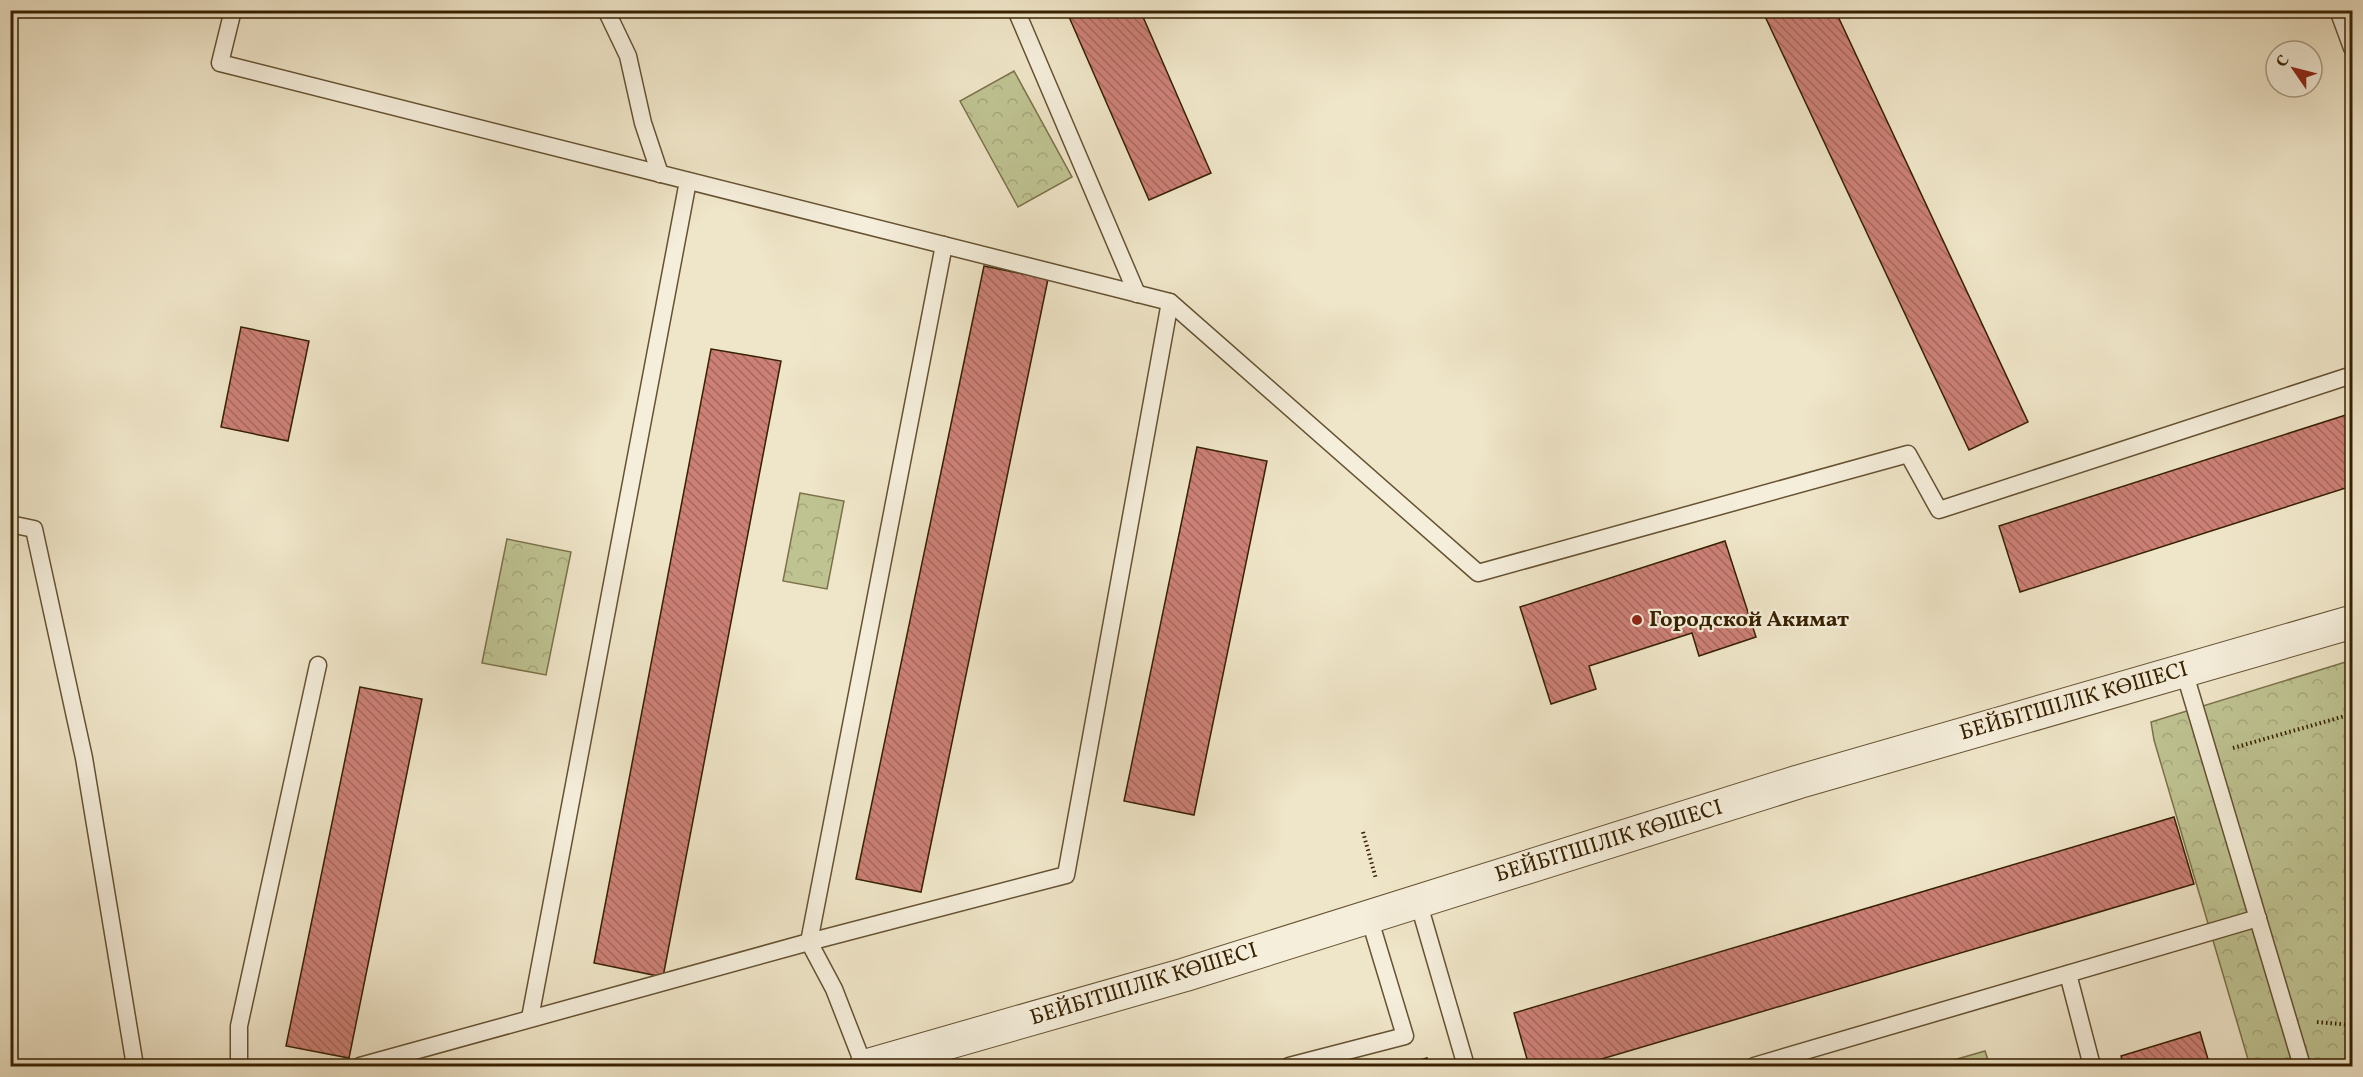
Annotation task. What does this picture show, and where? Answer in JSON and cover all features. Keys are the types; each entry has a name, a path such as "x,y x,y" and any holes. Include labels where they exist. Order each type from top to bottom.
{"street":[{"name":"БЕЙБІТШІЛІК КӨШЕСІ","path":"865,1066 1184,975 1797,782 2352,622"}],"lane":[{"path":"233,10 220,63 1170,302 1478,573 1908,454 1939,510 2352,375"},
{"path":"606,10 628,56 643,123 660,174"},
{"path":"1016,10 1137,294"},
{"path":"2338,10 2352,48"},
{"path":"530,1018 688,181"},
{"path":"865,1066 834,989 809,942 944,245"},
{"path":"360,1066 809,942 1066,874 1170,302"},
{"path":"10,524 34,529 84,758 135,1066"},
{"path":"239,1066 239,1026 318,665"},
{"path":"2184,670 2302,1066"},
{"path":"1418,901 1466,1066"},
{"path":"1289,1066 1406,1036 1369,916"},
{"path":"1754,1066 2258,918"},
{"path":"2068,974 2092,1066"}],"path":[{"path":"2209,754 2352,714"},
{"path":"2288,1019 2352,1025"}],"green space":[{"path":"1014,71 1072,177 1018,207 960,101"},
{"path":"800,493 844,501 827,589 783,581"},
{"path":"507,539 571,552 546,675 482,663"},
{"path":"2352,660 2352,1066 2250,1066 2154,740 2151,722"},
{"path":"1985,1051 1990,1066 1933,1066"}],"building":[{"path":"1066,10 1140,10 1211,173 1149,200"},
{"path":"1762,10 1835,10 2028,422 1969,450"},
{"path":"984,266 1048,279 921,892 856,879"},
{"path":"241,327 309,341 288,441 221,427"},
{"path":"711,349 781,361 663,977 594,963"},
{"path":"2352,413 2352,486 2020,592 1999,526"},
{"path":"1197,447 1267,461 1194,815 1124,801"},
{"name":"Городской Акимат","path":"1725,541 1756,637 1699,656 1692,633 1589,666 1596,689 1551,704 1520,607"},
{"path":"360,687 422,699 349,1058 286,1046"},
{"path":"2174,817 2194,884 1578,1066 1529,1066 1514,1013"},
{"path":"2200,1032 2210,1066 2124,1066 2121,1056"},
{"path":"1427,1058 1430,1066 1399,1066"}],"place":[{"name":"Городской Акимат","path":"1637,620"}]}
